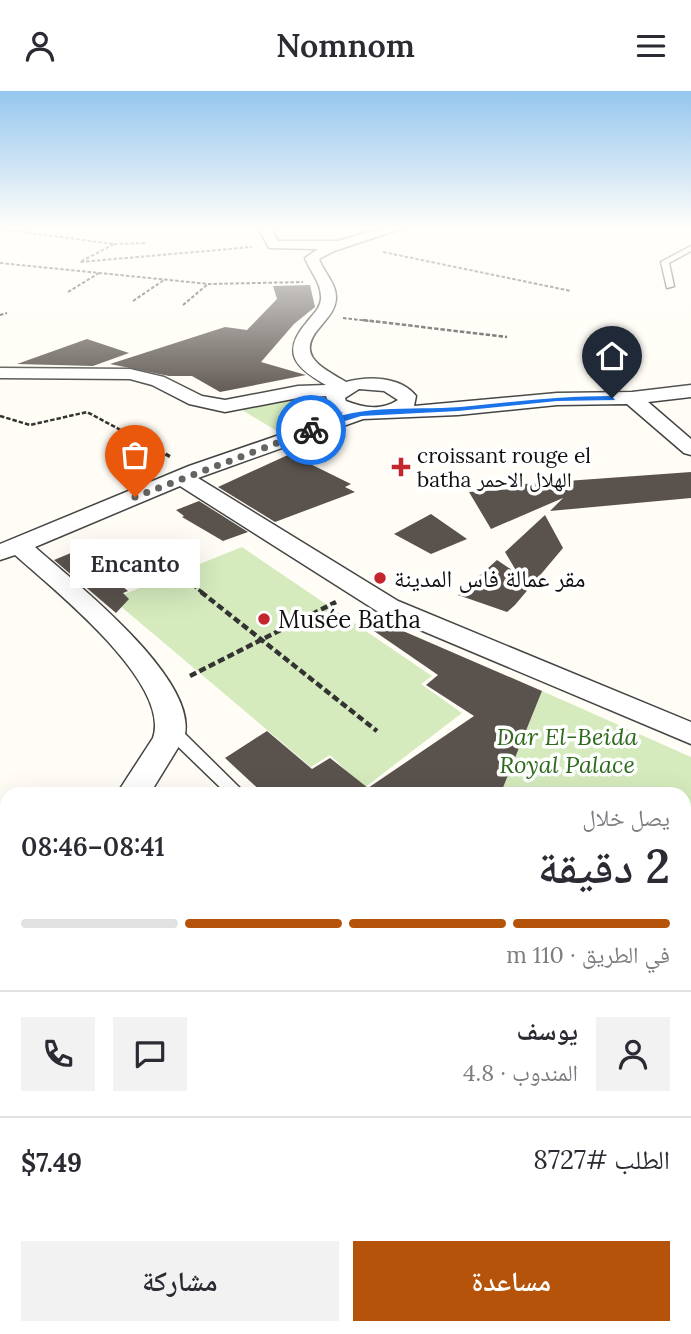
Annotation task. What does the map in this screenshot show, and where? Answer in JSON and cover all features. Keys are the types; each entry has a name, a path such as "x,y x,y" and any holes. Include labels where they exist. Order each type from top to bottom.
{"street":[{"path":"327,284 329,301 322,315 300,342 300,351 311,368 343,389"},
{"path":"0,373 130,374 158,381 197,400 225,406 298,392 371,384 397,389 530,401"},
{"path":"343,389 335,397 338,405 360,413 458,409 530,401 632,398 691,391"},
{"path":"385,413 397,410 407,402 407,396 397,389"},
{"path":"632,398 687,440"},
{"path":"137,787 171,730 170,707 160,685 136,655 9,549 190,475 360,413"},
{"path":"190,475 389,607 691,734"}],"lane":[{"path":"171,730 231,787"}],"path":[{"path":"68,292 81,284"},
{"path":"133,301 159,284"},
{"path":"183,305 209,284"},
{"path":"531,284 571,291"},
{"path":"0,314 7,313"},
{"path":"322,315 507,338"},
{"path":"0,416 30,425 87,412 190,475"},
{"path":"175,571 377,731"},
{"path":"190,675 313,614"}],"green space":[{"path":"310,393 312,404 327,418 277,431 232,404"},
{"path":"242,547 432,676 421,684 462,713 363,787 330,755 311,767 112,599"},
{"name":"Dar El-Beida Royal Palace","path":"542,691 691,757 691,787 503,787"}],"building":[{"path":"310,285 315,307 294,324 261,362 306,375 220,392 192,376 169,376 110,364 225,327 247,330 277,299 273,286"},
{"path":"87,339 129,353 93,366 17,364"},
{"path":"290,454 351,484 345,487 355,492 275,522 218,487"},
{"path":"691,472 691,498 550,511 563,498 491,529 469,492 513,489 511,485"},
{"path":"199,501 248,532 223,541 182,517 184,516 176,510"},
{"path":"431,514 467,539 431,554 394,534"},
{"path":"545,515 563,548 515,605 507,612 458,595 497,560 518,574 505,552"},
{"path":"78,550 128,591 123,593 129,599 116,613 54,560"},
{"path":"380,621 542,691 503,787 369,787 474,716 426,685 438,675 374,631"},
{"path":"267,731 312,769 330,758 367,787 256,787 225,758"}],"way so far":[{"path":"135,497 197,471 311,430"}],"place":[{"name":"croissant rouge el batha الهلال الاحمر","path":"401,467"},
{"name":"Encanto","path":"135,497"},
{"name":"مقر عمالة فاس المدينة","path":"380,578"},
{"name":"Musée Batha","path":"264,619"}],"route":[{"path":"311,430 360,413 458,409 557,399 612,398"}]}
